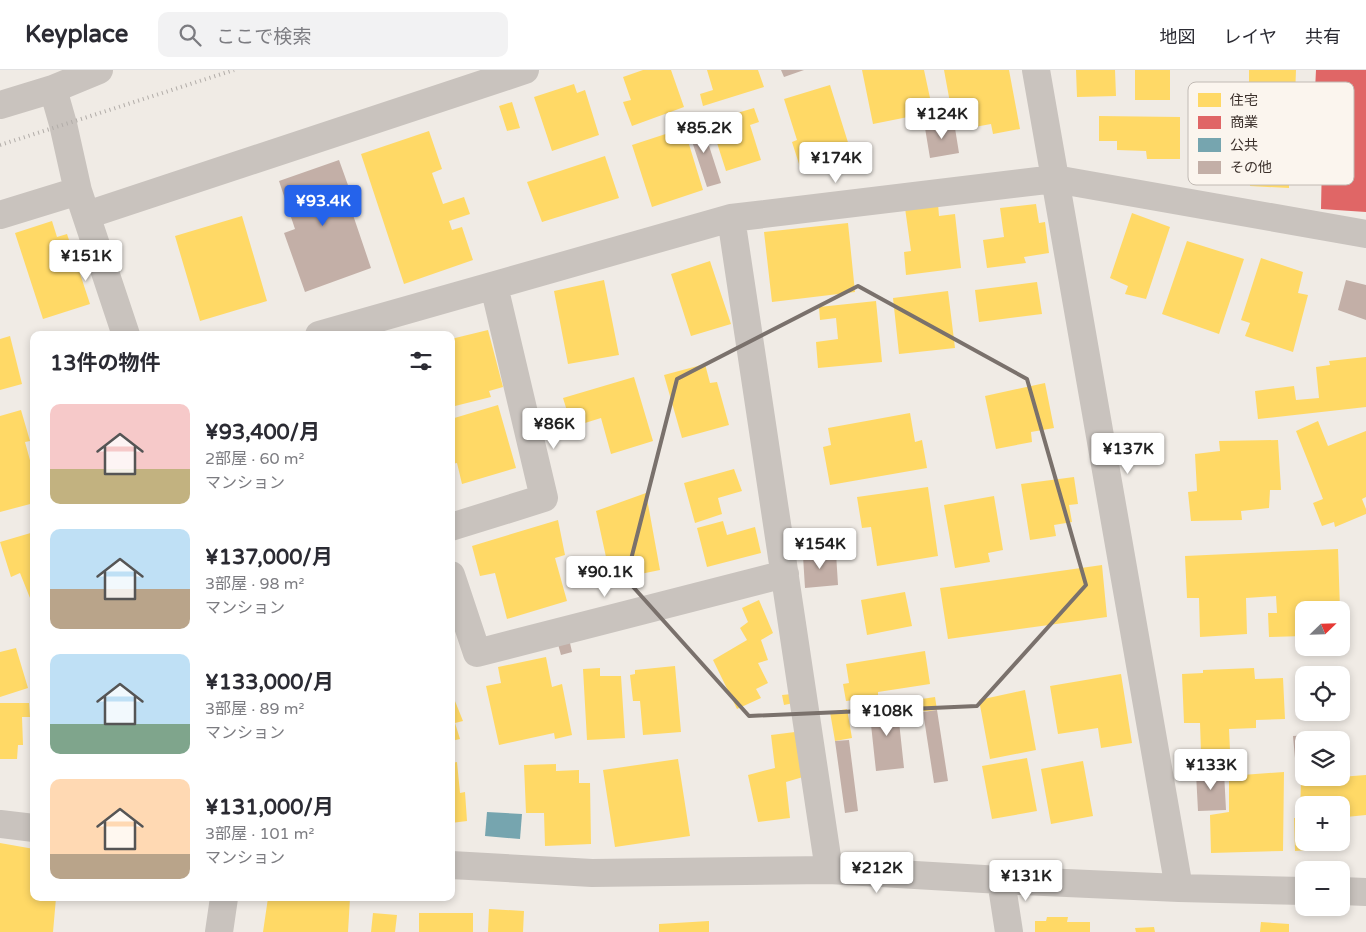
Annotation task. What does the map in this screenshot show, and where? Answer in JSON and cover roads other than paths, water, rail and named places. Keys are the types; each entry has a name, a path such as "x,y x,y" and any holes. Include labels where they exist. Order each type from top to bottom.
{"street":[{"path":"0,104 52,89 99,70"},
{"path":"0,215 83,203 525,70"},
{"path":"1036,70 1179,888"},
{"path":"52,89 83,203 125,331"},
{"path":"333,331 731,218 1055,179 1366,234"},
{"path":"731,218 830,870"},
{"path":"455,526 544,498 494,286"},
{"path":"455,587 477,653 785,574"},
{"path":"0,824 30,828"},
{"path":"455,865 592,873 830,870 1000,880 1295,891"},
{"path":"1000,880 1009,932"},
{"path":"1350,892 1366,892"},
{"path":"219,932 224,901"}],"railway":[{"path":"0,145 234,70"}]}
